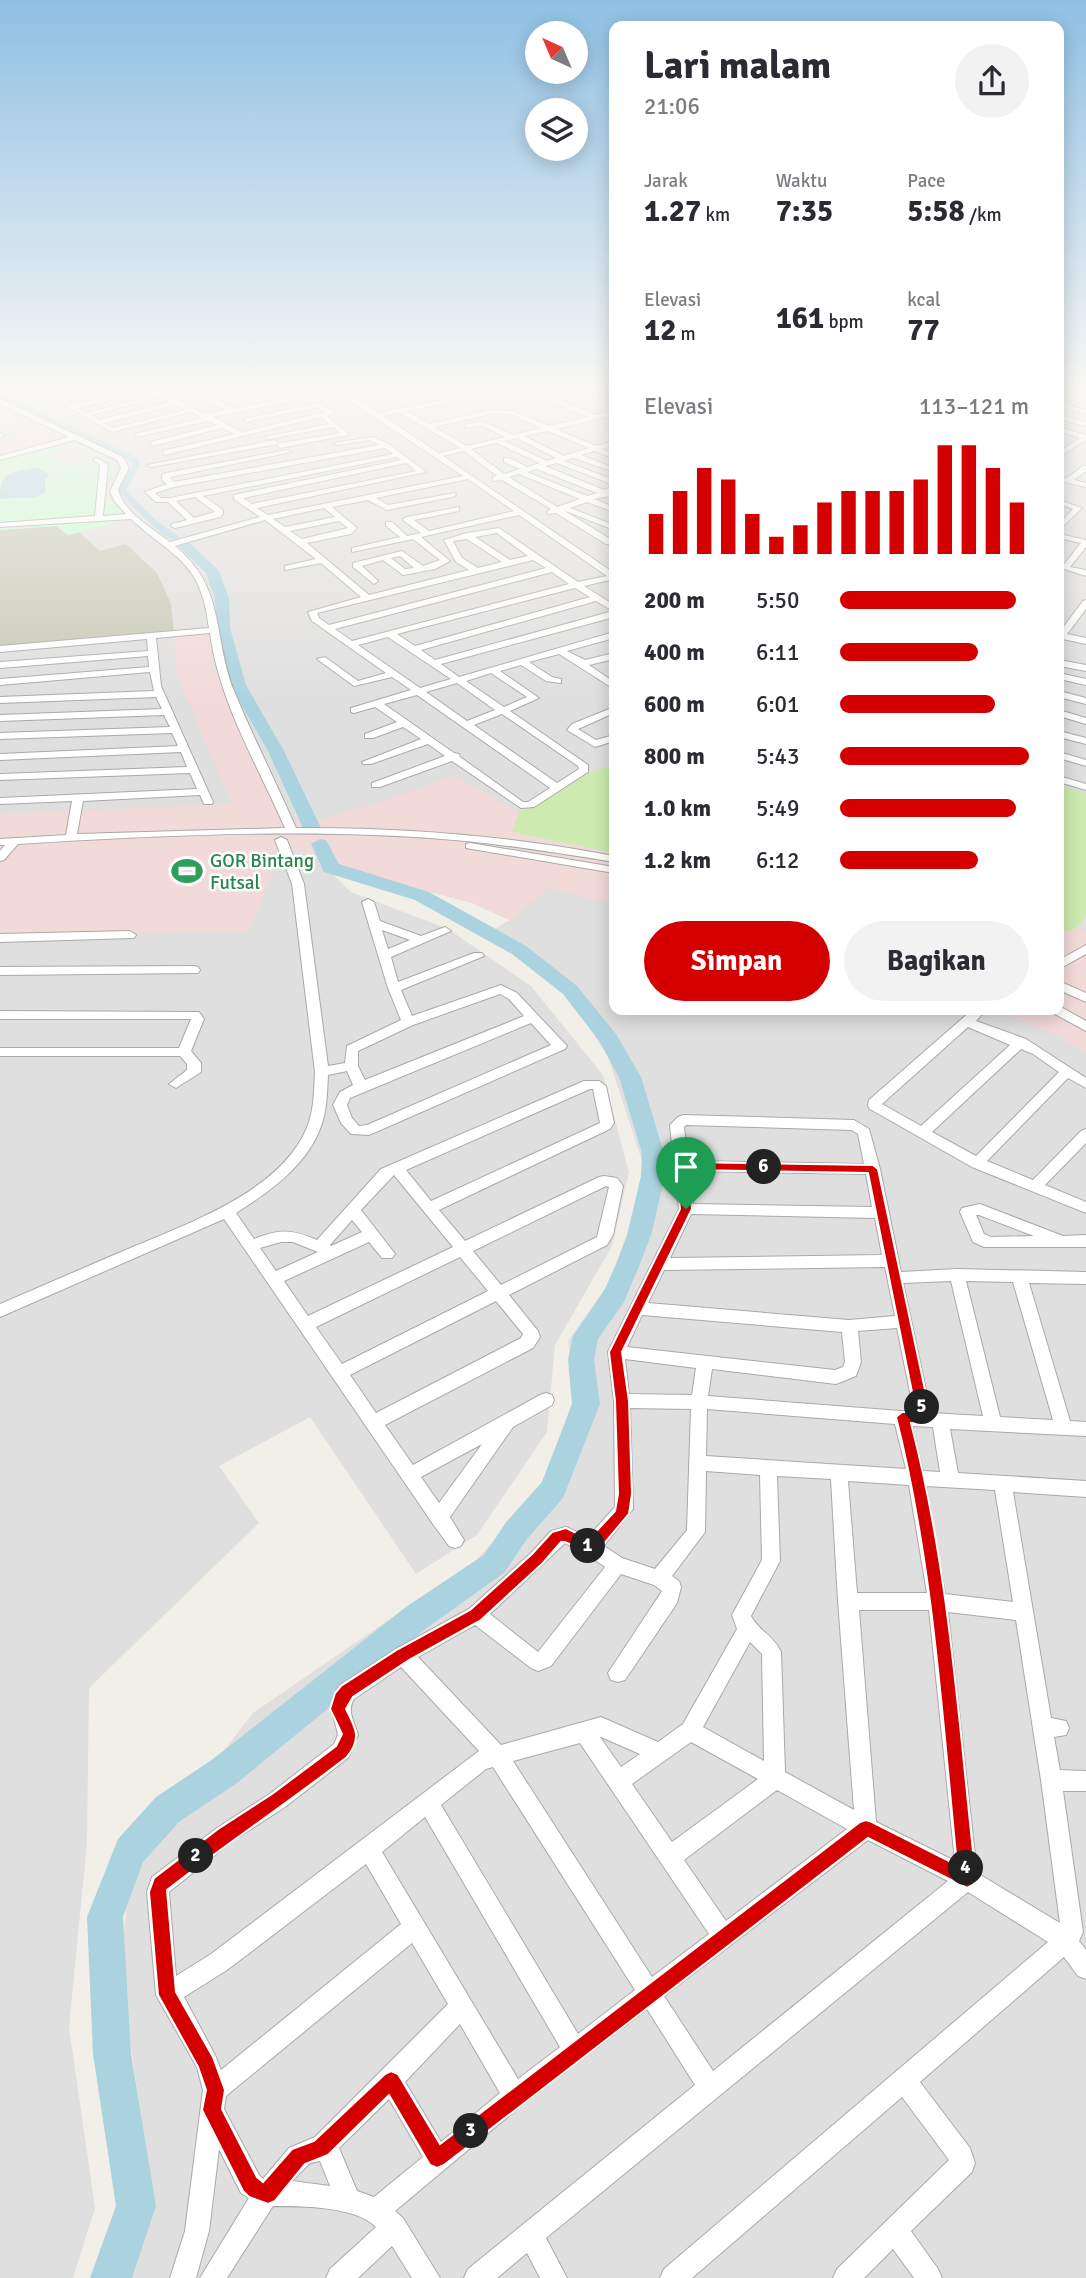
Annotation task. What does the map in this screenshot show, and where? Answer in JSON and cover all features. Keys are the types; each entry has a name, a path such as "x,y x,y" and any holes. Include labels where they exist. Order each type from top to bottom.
{"street":[{"path":"99,518 101,491"},
{"path":"0,1311 227,1212 264,1188 295,1159 313,1130 320,1104 322,1072 298,884 286,835 220,667 211,607 198,574 186,558 133,516 114,491"},
{"path":"150,491 192,521"},
{"path":"166,501 215,491"},
{"path":"254,491 234,495 300,542 366,597"},
{"path":"250,507 327,491"},
{"path":"335,491 348,502"},
{"path":"170,545 265,518 399,491"},
{"path":"369,497 387,508 452,495 447,491"},
{"path":"490,491 609,574"},
{"path":"525,491 609,540"},
{"path":"569,491 609,508"},
{"path":"355,550 511,514 555,511 604,492 609,494"},
{"path":"175,526 220,512 197,495"},
{"path":"1064,495 1086,500"},
{"path":"504,501 496,504 511,514"},
{"path":"1064,504 1078,508 1064,522"},
{"path":"300,542 353,528 326,506"},
{"path":"564,508 609,526"},
{"path":"427,533 407,519 456,509"},
{"path":"0,525 133,516"},
{"path":"283,530 342,518"},
{"path":"384,557 401,571 422,569 446,561 389,524"},
{"path":"476,571 459,560 448,540 499,530 573,585 609,605"},
{"path":"467,535 508,563"},
{"path":"1064,537 1086,542 1064,569"},
{"path":"581,554 609,542"},
{"path":"374,581 356,565 402,553 422,569"},
{"path":"534,557 312,612 314,619 557,788"},
{"path":"288,568 322,560"},
{"path":"601,569 609,565"},
{"path":"328,628 553,569"},
{"path":"1064,574 1086,573"},
{"path":"349,644 609,577"},
{"path":"412,650 598,598"},
{"path":"1064,630 1072,616 1086,603"},
{"path":"434,663 609,615"},
{"path":"0,649 215,630"},
{"path":"376,703 523,806 530,805 582,772 583,765 502,711 459,678 389,633"},
{"path":"0,801 206,797 158,690 151,636"},
{"path":"354,710 609,636"},
{"path":"1064,638 1086,641"},
{"path":"559,650 609,679"},
{"path":"0,665 153,653"},
{"path":"580,664 591,664 609,658"},
{"path":"322,659 357,684 392,674"},
{"path":"521,661 549,679 558,681"},
{"path":"1064,664 1086,668"},
{"path":"0,682 155,669"},
{"path":"466,725 534,698 491,669"},
{"path":"1064,677 1086,682"},
{"path":"0,700 158,690"},
{"path":"1064,695 1086,701"},
{"path":"0,718 168,712"},
{"path":"609,712 572,728 595,744 609,743"},
{"path":"1064,714 1086,720"},
{"path":"369,736 404,723"},
{"path":"0,736 176,730"},
{"path":"1064,735 1086,741"},
{"path":"368,762 429,740"},
{"path":"0,757 184,749"},
{"path":"376,785 455,756"},
{"path":"1064,756 1086,763"},
{"path":"0,777 194,770"},
{"path":"1064,780 1086,787"},
{"path":"71,837 78,798"},
{"path":"5,848 90,840 286,835 391,841 482,842 609,858"},
{"path":"5,848 71,837 90,840"},
{"path":"482,842 609,869"},
{"path":"368,902 394,988 408,1022"},
{"path":"375,923 420,940"},
{"path":"384,955 445,931"},
{"path":"0,938 130,935"},
{"path":"1064,962 1086,949"},
{"path":"394,988 478,956"},
{"path":"1064,973 1086,960"},
{"path":"0,971 194,970"},
{"path":"1064,987 1086,998"},
{"path":"360,1087 351,1066 351,1053 356,1045 408,1022 497,989 513,996 560,1044 557,1049 388,1122 356,1131 346,1120 340,1105 345,1095 533,1017"},
{"path":"1064,1004 1086,1019"},
{"path":"1064,1014 1086,1027"},
{"path":"0,1015 194,1016 198,1019 184,1052"},
{"path":"1086,1084 1021,1042 972,1017 874,1103 877,1108 977,1163 1086,1208"},
{"path":"923,1132 1021,1042"},
{"path":"0,1052 184,1052 194,1063 194,1072 176,1084"},
{"path":"322,1072 351,1066"},
{"path":"977,1163 1067,1071"},
{"path":"325,1250 353,1210 386,1173 589,1084 599,1086 607,1123 605,1126 429,1208"},
{"path":"592,1547 624,1509 622,1401 615,1352 686,1209 677,1125 687,1119 854,1125 866,1135 904,1321 950,1479"},
{"path":"1035,1187 1086,1134"},
{"path":"682,1166 873,1169"},
{"path":"373,1423 527,1343 532,1337 530,1331 397,1169"},
{"path":"305,1325 604,1181 612,1182 616,1186 606,1235 602,1241 339,1373"},
{"path":"686,1209 881,1213"},
{"path":"1058,1240 980,1209 967,1212 978,1238 984,1242 1086,1241"},
{"path":"353,1210 387,1254"},
{"path":"227,1212 455,1540"},
{"path":"251,1246 280,1234 288,1234 325,1250"},
{"path":"274,1279 325,1250 372,1234"},
{"path":"658,1264 891,1261"},
{"path":"896,1278 957,1275 1086,1278"},
{"path":"957,1275 993,1423"},
{"path":"1020,1278 1063,1427"},
{"path":"636,1308 849,1326 904,1321"},
{"path":"615,1352 836,1377 850,1371 853,1362 849,1326"},
{"path":"659,1578 696,1532 699,1402 705,1363"},
{"path":"410,1475 546,1400"},
{"path":"622,1401 699,1402 1086,1429"},
{"path":"902,1417 918,1476 938,1602 967,1879"},
{"path":"439,1518 508,1421"},
{"path":"697,1463 1086,1489"},
{"path":"768,1468 771,1560 741,1615 747,1629 765,1642 771,1652 775,1779"},
{"path":"839,1472 866,1828"},
{"path":"678,2276 1066,1941 1073,1928 1051,1780 1051,1727 1023,1612 1003,1484"},
{"path":"426,2278 386,2219 349,2201 299,2193 268,2194 256,2190 250,2184 214,2100 206,2063 177,2007 167,1995 158,1892 160,1885 224,1835 278,1800 349,1743 350,1733 338,1709 340,1699 403,1655 476,1615 557,1537 566,1535 592,1547 617,1565 659,1578 673,1590 618,1673"},
{"path":"476,1615 531,1658 538,1662 544,1660 617,1565"},
{"path":"847,1601 938,1602 1023,1612"},
{"path":"618,1781 690,1731 747,1629"},
{"path":"403,1655 497,1755 711,2089"},
{"path":"167,1995 219,1962 481,1760 601,1727 658,1752"},
{"path":"584,1731 724,1937"},
{"path":"690,1731 866,1828 967,1879 1066,1941 1086,1968"},
{"path":"670,1857 775,1779"},
{"path":"1051,1780 1086,1781"},
{"path":"428,1802 575,2051"},
{"path":"339,2278 437,2158 866,1828"},
{"path":"369,1849 515,2096"},
{"path":"477,2278 967,1879"},
{"path":"183,2278 197,2231 214,2100 414,1928"},
{"path":"213,2278 268,2194 299,2156 321,2148 461,2007"},
{"path":"391,2080 437,2158"},
{"path":"846,2278 963,2163 904,2080"},
{"path":"321,2148 328,2151 349,2201"},
{"path":"895,2230 929,2278"},
{"path":"531,2235 555,2278"}],"shaded area":[{"path":"0,491 609,491 609,1015 1064,1015 1064,491 1086,491 1086,2278 118,2278 152,2189 119,1967 132,1869 253,1713 476,1560 546,1485 577,1404 568,1341 620,1267 647,1176 608,1057 570,997 488,933 510,920 472,903 322,864 351,892 448,929 531,986 603,1075 629,1172 612,1246 555,1345 547,1432 477,1535 416,1574 310,1417 219,1466 259,1523 89,1688 87,1843 69,2027 95,2208 73,2278 0,2278"},
{"path":"56,526 68,535 79,532 100,551 126,544 157,573 171,604 174,633 0,647 0,530"},
{"path":"209,630 214,666 281,823 310,822 379,803 455,775 519,813 512,832 609,852 609,903 547,888 511,921 472,903 321,863 302,849 267,852 273,873 249,931 0,935 0,814 232,804 176,674 174,633"},
{"path":"1078,927 1086,932 1086,1054 1059,1036 1009,1015 1064,1015 1065,932"}],"green space":[{"path":"0,491 104,491 105,496 129,519 68,535 56,526 0,530"},
{"path":"609,766 609,852 512,832 519,813 575,778"},
{"path":"1064,786 1086,793 1086,916 1078,926 1064,931"}],"water":[{"path":"1,491 45,491 35,497 0,499"}],"waterway":[{"path":"123,491 153,522 176,539"},
{"path":"182,543 212,571 222,599 223,628 238,685 276,751 312,828"},
{"path":"111,2278 136,2206 112,2054 105,1917 130,1851 168,1809 225,1771 417,1617 494,1564 517,1530 553,1489 586,1404 581,1360 586,1336 615,1295 628,1264 639,1235 653,1176 653,1153 630,1077 609,1039 570,990 519,950 422,896 331,868 320,844"}],"place":[{"name":"GOR Bintang Futsal","path":"187,871"}],"route":[{"path":"682,1166 873,1169 924,1418 902,1417 918,1476 938,1602 967,1879 866,1828 437,2158 391,2080 321,2148 299,2156 268,2194 256,2190 250,2184 212,2110 215,2090 212,2075 177,2007 167,1995 158,1892 160,1885 224,1835 278,1800 349,1743 350,1733 338,1709 340,1699 347,1692 403,1655 476,1615 557,1537 566,1535 592,1547 622,1514 625,1494 622,1401 615,1352 686,1209 682,1166"}]}
